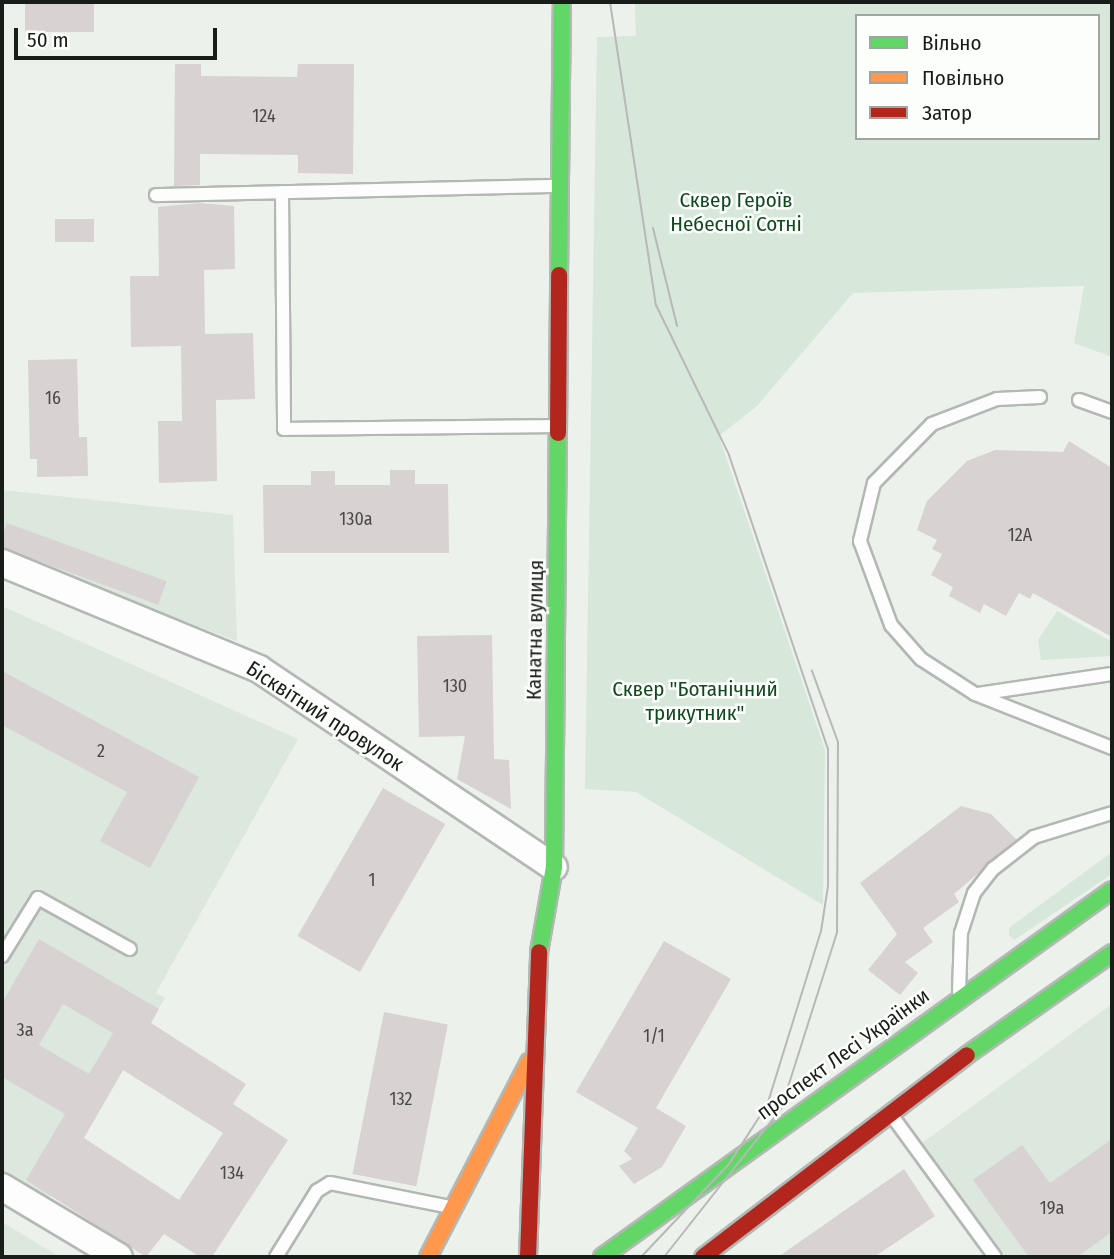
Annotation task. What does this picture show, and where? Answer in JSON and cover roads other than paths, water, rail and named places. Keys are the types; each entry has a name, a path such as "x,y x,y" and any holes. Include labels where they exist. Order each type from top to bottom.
{"main road":[{"name":"Канатна вулиця","path":"528,1257 539,948 554,867 562,2"},
{"name":"проспект Лесі Українки","path":"602,1257 959,994 1112,890"},
{"path":"703,1257 888,1110 1112,953"},
{"path":"428,1257 534,1052"}],"street":[{"name":"Бісквітний провулок","path":"2,563 259,668 554,867"},
{"path":"2,1187 120,1257"}],"lane":[{"path":"156,195 560,186"},
{"path":"282,192 284,429 558,426"},
{"path":"1040,397 997,400 932,424 874,483 860,541 891,625 921,659 975,694 1112,748"},
{"path":"1079,400 1112,412"},
{"path":"975,694 1112,674"},
{"path":"959,994 961,933 974,893 993,869 1034,837 1112,813"},
{"path":"2,956 38,898 130,949"},
{"path":"888,1110 995,1257"},
{"path":"276,1257 317,1191 330,1183 454,1208"}],"tram line":[{"path":"610,2 656,305 729,455 828,749 828,886 821,931 767,1105 729,1164 641,1257"},
{"path":"653,228 677,326"},
{"path":"664,1257 781,1109 837,932 838,742 812,671"}],"park label":[{"name":"Сквер Героїв Небесної Сотні","path":"736,212"},
{"name":"Сквер \"Ботанічний трикутник\"","path":"695,701"}]}
